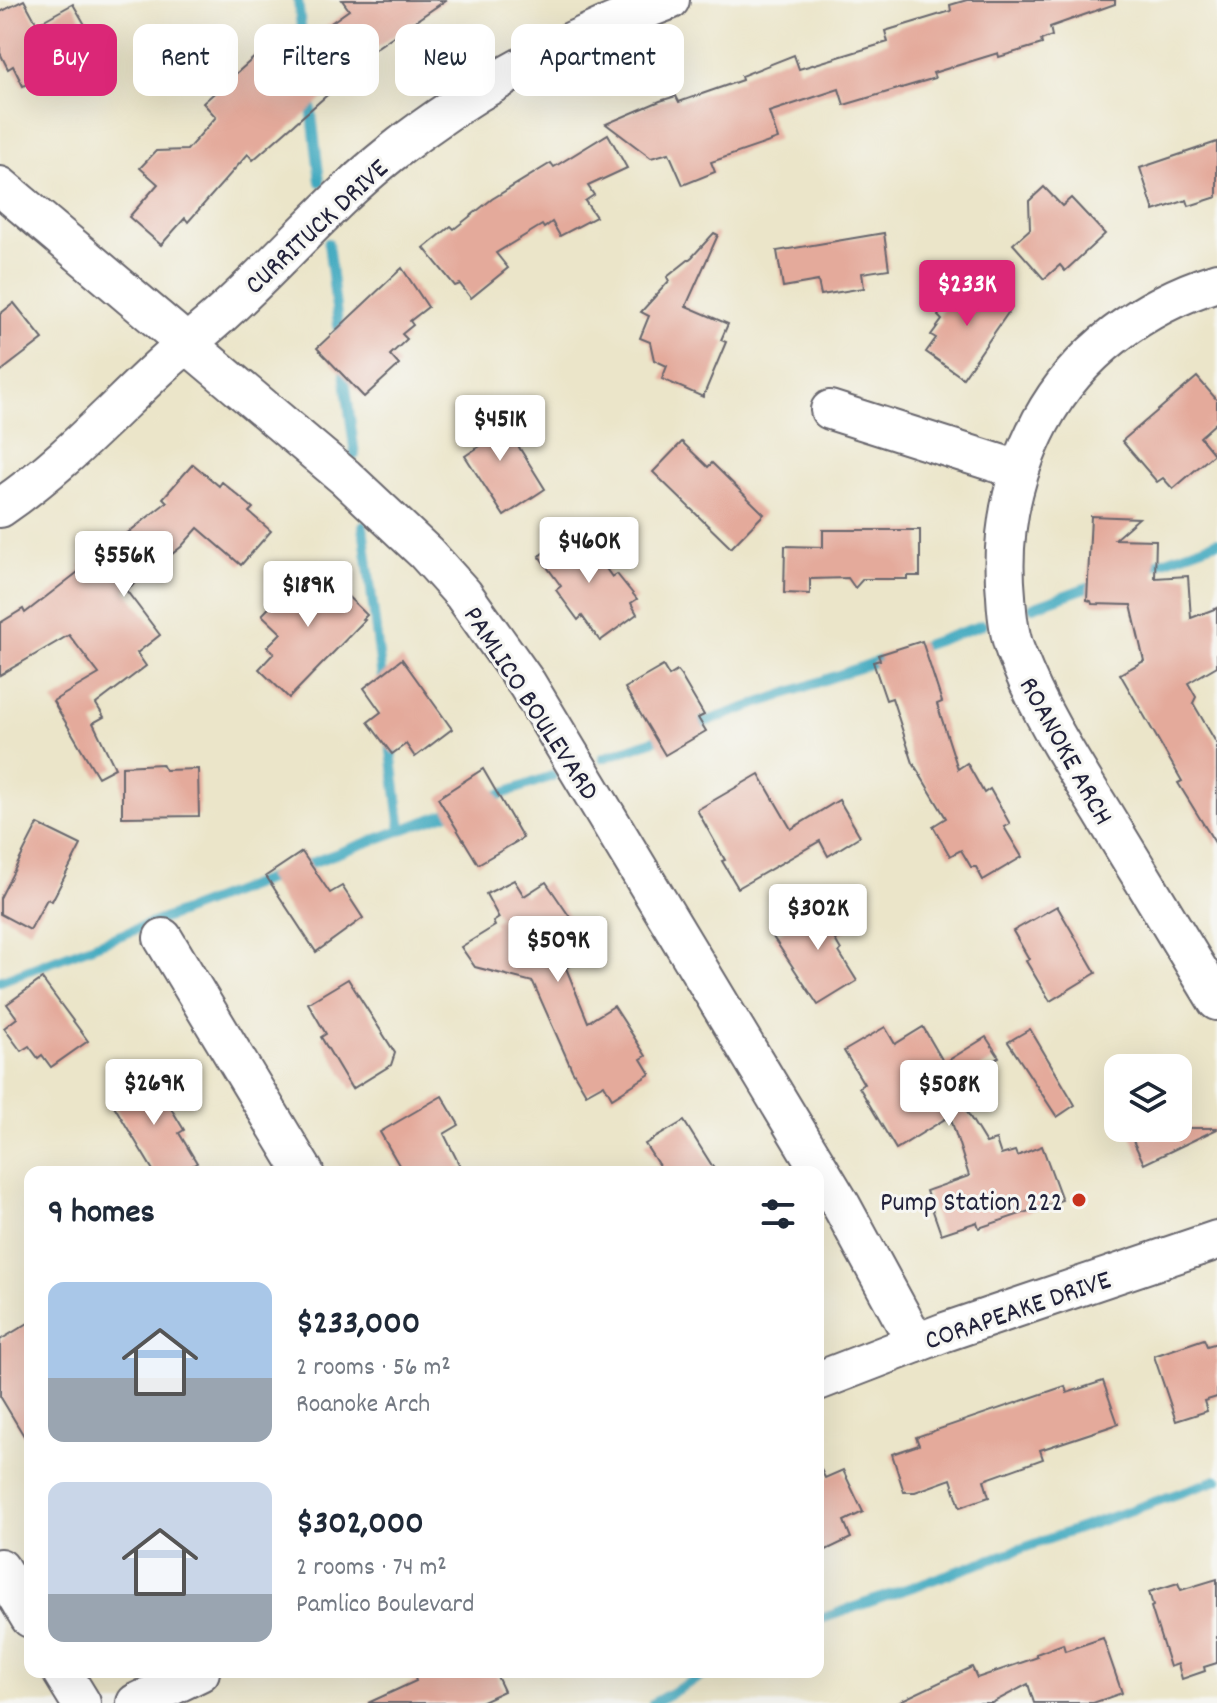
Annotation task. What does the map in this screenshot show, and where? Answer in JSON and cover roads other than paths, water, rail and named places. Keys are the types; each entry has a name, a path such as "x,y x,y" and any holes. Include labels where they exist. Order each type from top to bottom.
{"street":[{"name":"CURRITUCK DRIVE","path":"0,508 99,428 186,343 227,309 334,203 391,154 473,95 561,46 670,0"},
{"name":"PAMLICO BOULEVARD","path":"0,186 345,477 426,553 463,594 536,698 818,1166"},
{"name":"ROANOKE ARCH","path":"1217,282 1151,309 1121,329 1083,363 1051,403 1019,470 1005,534 1003,567 1015,653 1044,716 1217,1001"},
{"path":"830,410 1019,470"},
{"path":"163,938 300,1166"},
{"name":"PAMLICO BOULEVARD","path":"824,1177 916,1343"},
{"name":"CORAPEAKE DRIVE","path":"824,1379 916,1343 1217,1240"},
{"path":"0,1568 24,1608"},
{"path":"66,1678 81,1703"},
{"path":"136,1703 188,1678"}],"waterway":[{"path":"298,0 301,24"},
{"path":"310,97 320,182"},
{"path":"328,243 340,340"},
{"path":"343,364 355,455"},
{"path":"363,526 383,687"},
{"path":"1144,568 1217,542"},
{"path":"1033,607 1099,583"},
{"path":"914,649 982,625"},
{"path":"691,727 884,659"},
{"path":"603,758 669,735"},
{"path":"390,743 401,829"},
{"path":"485,800 552,776"},
{"path":"297,868 459,809"},
{"path":"0,981 279,875"},
{"path":"824,1618 1217,1480"},
{"path":"653,1703 698,1678"}],"place":[{"name":"Pump Station 222","path":"1079,1200"}]}
